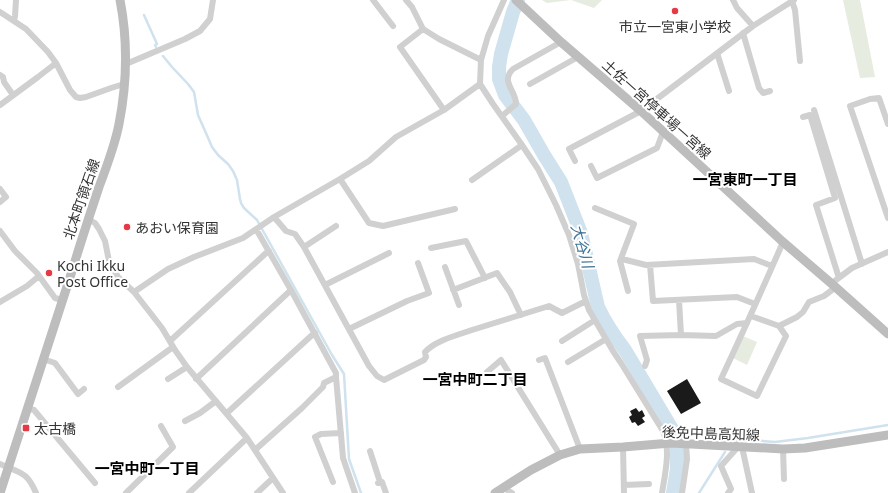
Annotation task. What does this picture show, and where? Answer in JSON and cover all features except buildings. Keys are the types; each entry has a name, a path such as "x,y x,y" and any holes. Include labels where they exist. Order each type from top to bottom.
{"main road":[{"name":"北本町領石線","path":"0,493 4,466 27,408 119,125 126,64 123,15 120,0"},
{"name":"土佐一宮停車場一宮線","path":"516,0 783,242 836,283 888,334"},
{"name":"後免中島高知線","path":"495,493 508,490 531,470 560,455 580,449 669,443 783,449 805,448 888,435"}],"street":[{"path":"14,21 15,0"},
{"path":"126,64 200,31 210,19 213,0"},
{"path":"406,0 412,7 423,29 439,39 481,60"},
{"path":"504,0 488,36 481,60 480,84 538,169 569,235 578,264 589,310 656,419 669,443 662,493"},
{"path":"733,0 753,26"},
{"path":"376,1 392,26"},
{"path":"574,161 569,149 640,111 743,33 793,1 800,61"},
{"path":"0,12 26,29 48,52 76,97 86,97 124,84"},
{"path":"423,29 400,47 444,110"},
{"path":"743,33 759,88 763,93 770,91"},
{"path":"502,116 516,104 516,99 508,84 509,73 513,69 561,42"},
{"path":"717,53 729,91"},
{"path":"530,84 578,57"},
{"path":"0,105 56,63"},
{"path":"0,75 3,77 4,82 13,95"},
{"path":"134,292 168,269 243,238 274,217 370,161 396,137 444,110 480,84"},
{"path":"888,124 879,98 870,98 850,106 888,218"},
{"path":"814,110 862,264"},
{"path":"803,117 810,115 835,198 816,204 836,283"},
{"path":"591,166 597,178 657,148 663,132"},
{"path":"472,180 522,145"},
{"path":"340,179 369,222 383,226 455,209"},
{"path":"0,189 6,197 0,202"},
{"path":"595,208 634,224 620,261 628,292"},
{"path":"274,217 286,231 295,234 304,247 369,366 377,376 384,380 424,360 426,357 426,352 429,348 448,339 549,306 562,313 586,301"},
{"path":"88,219 95,223 99,229 105,241 109,261 118,277 134,292 162,328 173,347 196,379 227,413 247,438 283,493"},
{"path":"304,247 336,226"},
{"path":"259,227 269,251 336,373 343,458 356,493"},
{"path":"0,231 15,251 39,276 55,298 62,300"},
{"path":"431,248 466,241 484,278"},
{"path":"751,316 779,326 786,336 757,396 721,379 751,316 783,242"},
{"path":"170,341 269,251"},
{"path":"779,326 797,317 809,302 824,296 852,268 888,252"},
{"path":"325,285 389,253"},
{"path":"622,258 646,265 754,259 772,266"},
{"path":"349,329 407,301 429,293 418,263"},
{"path":"650,265 653,301 737,297 755,304"},
{"path":"445,267 459,305"},
{"path":"453,290 496,273 510,292 521,315"},
{"path":"0,302 27,286 39,276"},
{"path":"196,379 291,290"},
{"path":"679,300 681,335"},
{"path":"562,341 595,320"},
{"path":"645,366 647,360 640,336 716,336 737,324 747,323"},
{"path":"227,413 315,333"},
{"path":"568,362 606,339"},
{"path":"118,387 173,347"},
{"path":"539,360 545,358 580,449"},
{"path":"43,359 55,363 78,394 84,389"},
{"path":"487,372 501,360 560,455"},
{"path":"168,379 187,367"},
{"path":"255,450 324,387 324,384 336,377"},
{"path":"185,421 200,413 216,401"},
{"path":"27,408 34,410 95,483"},
{"path":"126,493 173,447 161,426"},
{"path":"333,482 315,437 321,434 341,433"},
{"path":"189,493 247,438"},
{"path":"682,493 687,459 686,444"},
{"path":"623,447 624,493"},
{"path":"728,493 731,489 721,466 740,447"},
{"path":"740,447 752,493"},
{"path":"783,449 784,479"},
{"path":"370,451 378,483 382,482 386,493"},
{"path":"4,466 25,475 32,484 36,493"},
{"path":"257,493 273,478"},
{"path":"624,486 649,484"}],"shaded area":[{"path":"542,0 571,0 547,3"},
{"path":"571,0 602,0 594,8"},
{"path":"843,0 860,0 875,77 860,78"},
{"path":"743,336 757,342 747,365 733,358"}],"waterway":[{"name":"大谷川","path":"518,0 501,54 499,79 505,95 524,120 561,182 581,233 598,307 677,439 677,469 673,493"},
{"path":"144,15 157,44 155,45 156,47"},
{"path":"163,56 194,92 198,115 212,147 233,171 237,180 241,203 244,208 257,220 344,374 349,459 361,493"},
{"path":"737,441 739,439 775,442 888,425"},
{"path":"699,493 725,452"}],"place":[{"name":"市立一宮東小学校","path":"675,11"},
{"name":"あおい保育園","path":"127,227"},
{"name":"Kochi Ikku Post Office","path":"49,273"},
{"name":"太古橋","path":"26,428"}],"district":[{"name":"一宮東町一丁目","path":"745,179"},
{"name":"一宮中町二丁目","path":"475,379"},
{"name":"一宮中町一丁目","path":"147,468"}]}
